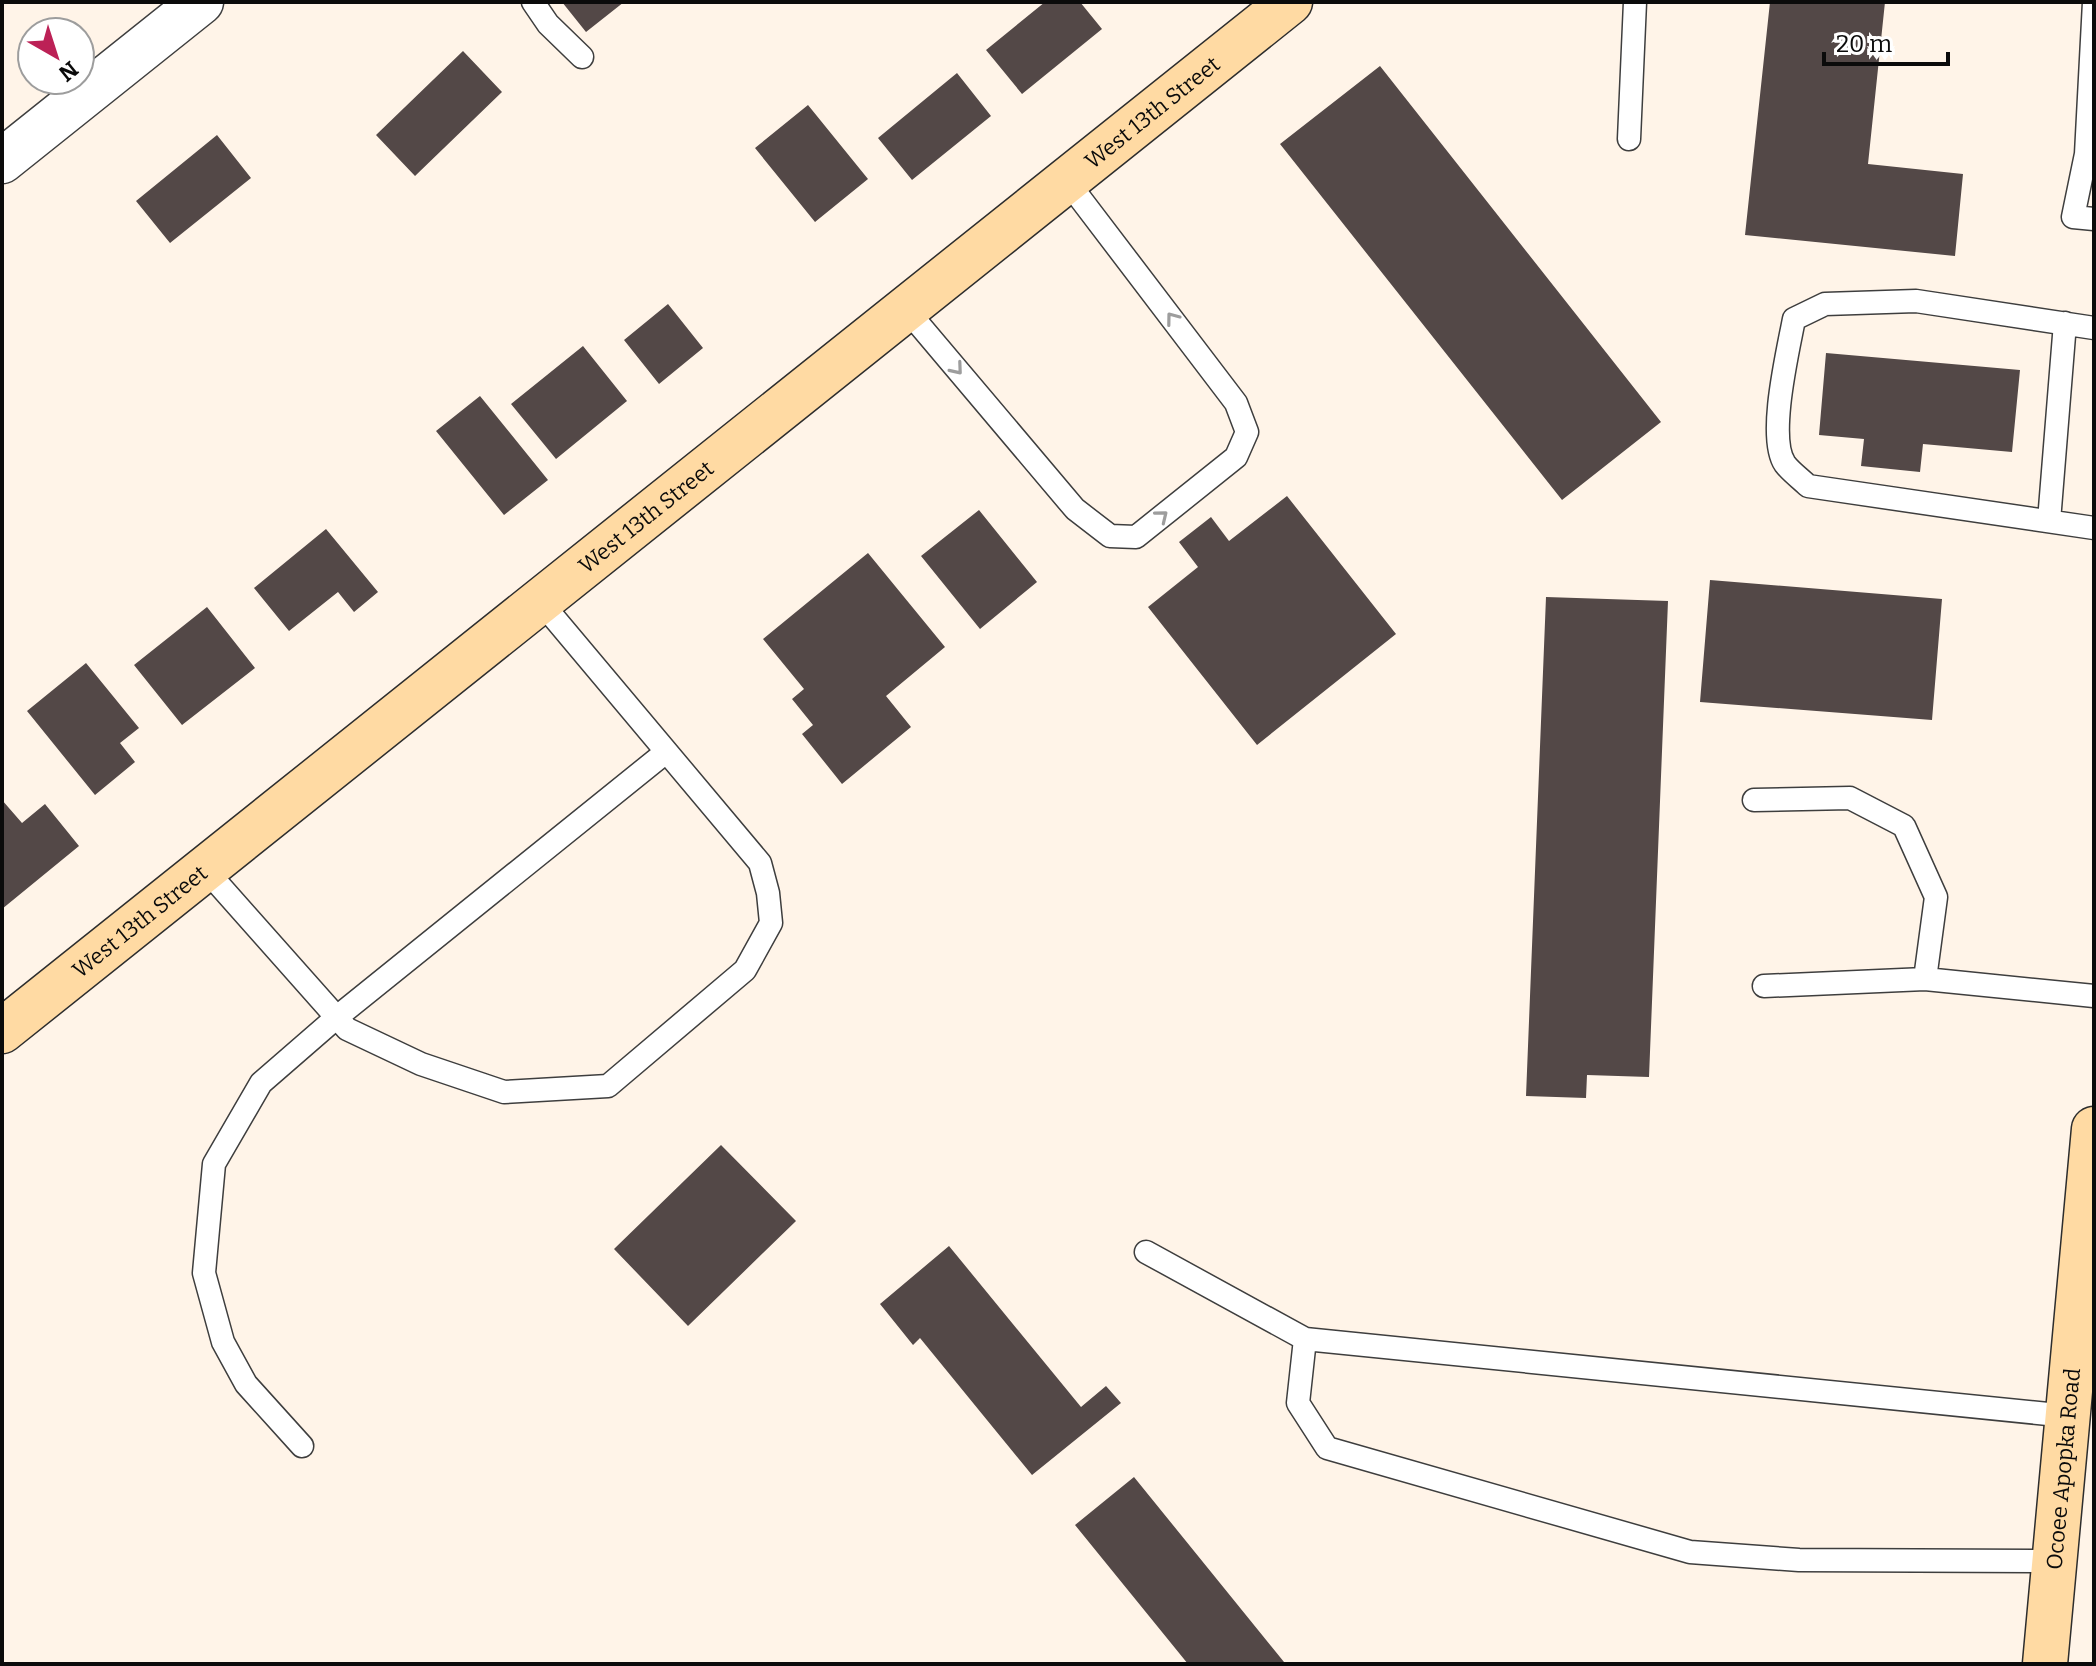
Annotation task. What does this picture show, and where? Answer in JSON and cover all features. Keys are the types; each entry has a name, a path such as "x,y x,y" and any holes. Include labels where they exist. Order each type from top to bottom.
{"street":[{"path":"2,161 201,2"},
{"name":"West 13th Street","path":"2,1031 1290,2"},
{"name":"Ocoee Apopka Road","path":"2045,1664 2090,1220 2094,1129"}],"lane":[{"path":"533,2 548,24 582,57"},
{"path":"1629,139 1635,2"},
{"path":"2094,2 2086,154 2073,217 2094,219"},
{"path":"906,309 1075,509 1110,536 1136,537 1236,457 1247,432 1236,403 1067,181"},
{"path":"2094,328 1916,301 1825,304 1794,319 1783,374 1777,442 1784,464 1808,486 2094,528"},
{"path":"2049,521 2065,323"},
{"path":"205,869 347,1029 421,1064 504,1092 608,1086 745,970 771,923 768,893 760,863 540,601"},
{"path":"302,1446 246,1384 223,1342 204,1273 214,1164 261,1083 337,1017 666,752"},
{"path":"1754,800 1850,798 1904,826 1936,897 1925,979"},
{"path":"1764,986 1925,979 2094,996"},
{"path":"1146,1252 1305,1339 2068,1416"},
{"path":"1305,1339 1298,1403 1327,1448 1690,1552 1799,1560 2055,1561"}],"building":[{"path":"562,2 624,2 586,32"},
{"path":"1045,2 1080,2 1102,29 1022,94 986,50"},
{"path":"1770,2 1885,2 1868,164 1963,174 1955,256 1745,235"},
{"path":"463,51 502,92 415,176 376,135"},
{"path":"1380,66 1661,422 1562,500 1280,144"},
{"path":"957,73 991,116 912,180 878,138"},
{"path":"808,105 868,179 815,222 755,148"},
{"path":"217,135 251,178 170,243 136,201"},
{"path":"668,304 703,348 659,384 624,340"},
{"path":"583,346 627,401 556,459 511,404"},
{"path":"1826,353 2020,370 2012,452 1923,444 1920,472 1861,466 1864,439 1819,435"},
{"path":"480,396 548,480 504,515 436,431"},
{"path":"1287,496 1396,634 1257,745 1148,607 1198,567 1179,542 1211,517 1229,541"},
{"path":"979,510 1037,582 980,629 921,556"},
{"path":"326,529 378,592 354,612 338,592 289,631 254,588"},
{"path":"868,553 945,647 886,696 911,727 842,784 802,734 813,725 792,699 804,689 763,639"},
{"path":"1710,580 1942,599 1932,720 1700,702"},
{"path":"1546,597 1668,601 1649,1077 1587,1075 1586,1098 1526,1096"},
{"path":"207,607 255,668 182,725 134,665"},
{"path":"86,663 139,728 120,743 135,762 95,795 27,711"},
{"path":"2,800 22,823 45,804 79,846 2,909"},
{"path":"721,1145 796,1221 688,1326 614,1249"},
{"path":"949,1246 1081,1407 1106,1386 1121,1403 1032,1475 920,1338 913,1345 880,1304"},
{"path":"1134,1477 1284,1662 1282,1664 1188,1664 1075,1525"}]}
